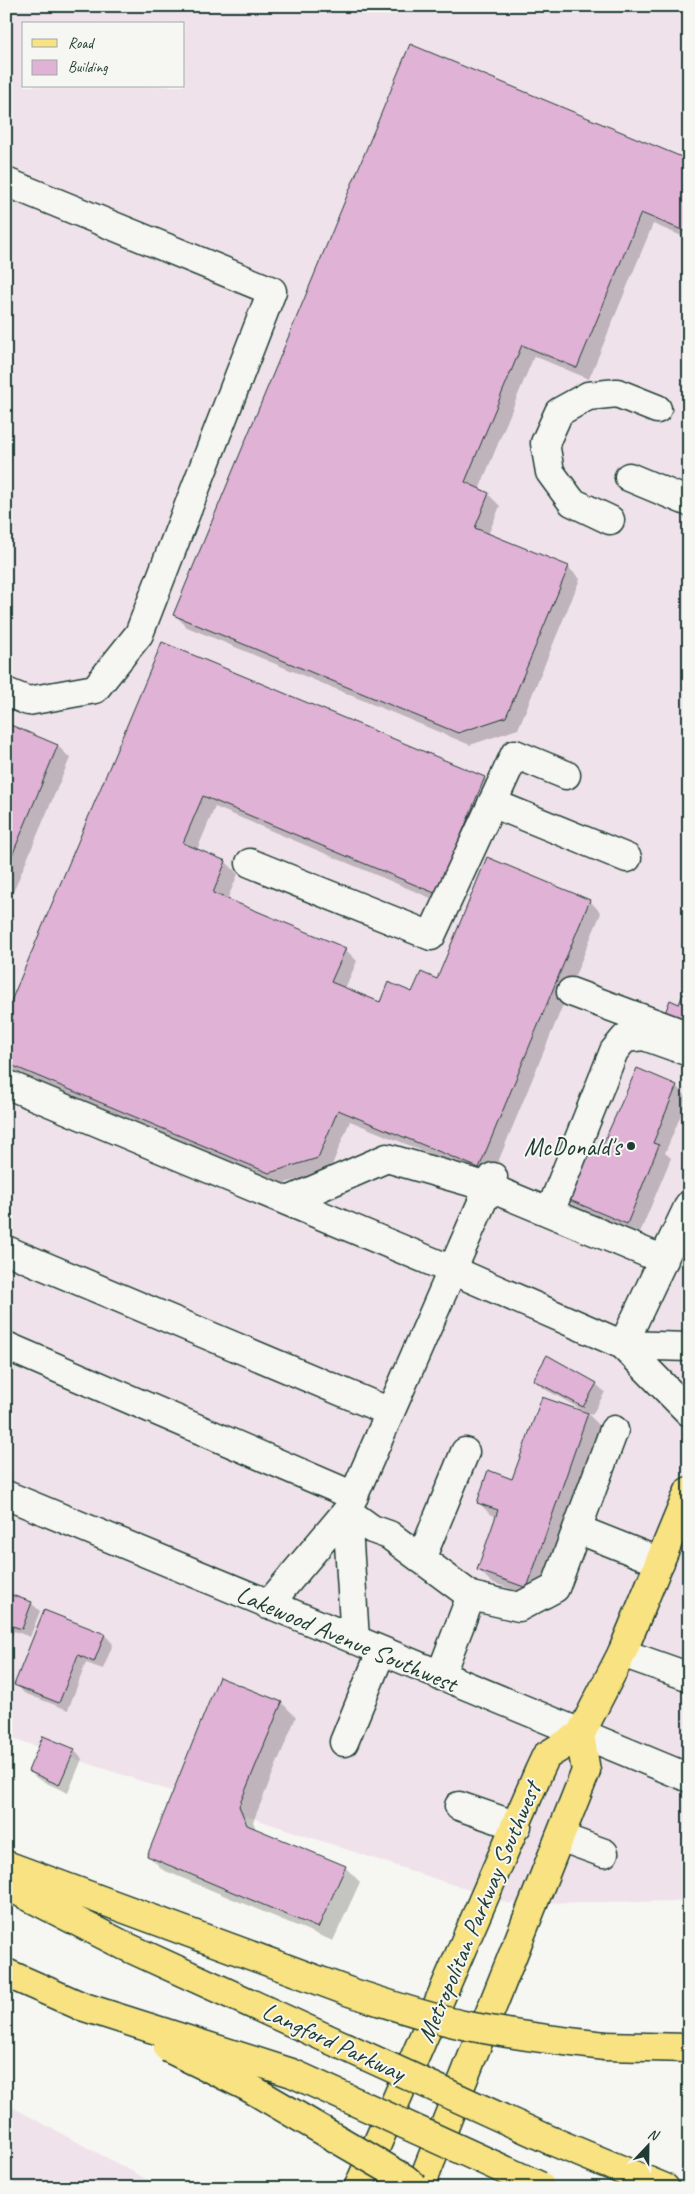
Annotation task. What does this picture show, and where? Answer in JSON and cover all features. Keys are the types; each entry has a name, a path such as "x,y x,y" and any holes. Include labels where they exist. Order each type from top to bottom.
{"main road":[{"path":"580,1735 622,1653 660,1562 682,1526 689,1491"},
{"name":"Metropolitan Parkway Southwest","path":"358,2188 546,1756 580,1735 586,1771 420,2188"},
{"path":"6,1865 350,1992 406,2010 467,2026 538,2038 606,2046 689,2048"},
{"name":"Langford Parkway","path":"6,1885 125,1946 552,2141 666,2188"},
{"name":"Langford Parkway","path":"6,1973 81,2006 292,2072 542,2187"},
{"path":"81,2006 248,2086 404,2178 416,2188"}],"street":[{"path":"6,182 272,291 139,634 95,689 28,701 6,692"},
{"path":"610,520 572,502 550,472 544,442 559,412 588,396 617,393 657,409"},
{"path":"629,476 689,502"},
{"path":"250,863 431,936 514,754 566,775"},
{"path":"492,804 627,858"},
{"path":"571,992 689,1036"},
{"path":"550,1212 614,1052 625,1038 644,1036 689,1052"},
{"path":"6,1084 452,1270 623,1345 689,1412"},
{"path":"288,1201 387,1158 490,1182 550,1212 664,1260"},
{"path":"268,1605 350,1504 490,1182"},
{"path":"623,1345 689,1205"},
{"path":"6,1250 390,1412"},
{"path":"623,1345 689,1346"},
{"path":"6,1346 350,1504 372,1529 389,1535 471,1596 519,1607 555,1588 614,1430"},
{"path":"421,1559 465,1452"},
{"name":"Lakewood Avenue Southwest","path":"6,1495 580,1735 689,1778"},
{"path":"350,1504 355,1640"},
{"path":"577,1529 660,1562"},
{"path":"440,1676 471,1596"},
{"path":"344,1742 381,1652"},
{"path":"622,1653 687,1676"},
{"path":"459,1806 517,1826"},
{"path":"560,1837 604,1853"}],"shaded area":[{"path":"6,6 689,6 689,1901 508,1903 6,1736"},
{"path":"6,2104 163,2188 6,2188"}],"building":[{"path":"410,44 689,160 689,233 641,213 577,368 522,345 465,482 489,493 475,528 569,566 506,717 458,733 173,615"},
{"path":"162,642 485,777 437,894 203,796 183,843 226,861 213,893 346,948 331,982 380,1002 388,982 412,992 421,972 437,979 487,857 590,900 479,1168 338,1110 318,1158 269,1173 6,1063 6,1013"},
{"path":"6,723 58,745 6,870"},
{"path":"686,987 689,988 689,1022 665,1013 670,1000 679,1004"},
{"name":"McDonald's","path":"637,1068 677,1085 653,1143 659,1145 627,1224 560,1196 582,1147 598,1155"},
{"path":"547,1355 597,1383 583,1407 533,1380"},
{"path":"542,1397 588,1413 527,1588 477,1570 498,1510 477,1503 488,1470 512,1479"},
{"path":"6,1593 32,1602 22,1629 6,1624"},
{"path":"44,1610 105,1634 94,1662 78,1655 59,1703 14,1685"},
{"path":"219,1677 282,1702 239,1806 247,1825 346,1866 318,1928 147,1856"},
{"path":"43,1736 75,1749 59,1785 28,1771"}],"place":[{"name":"McDonald's","path":"631,1146"}]}
